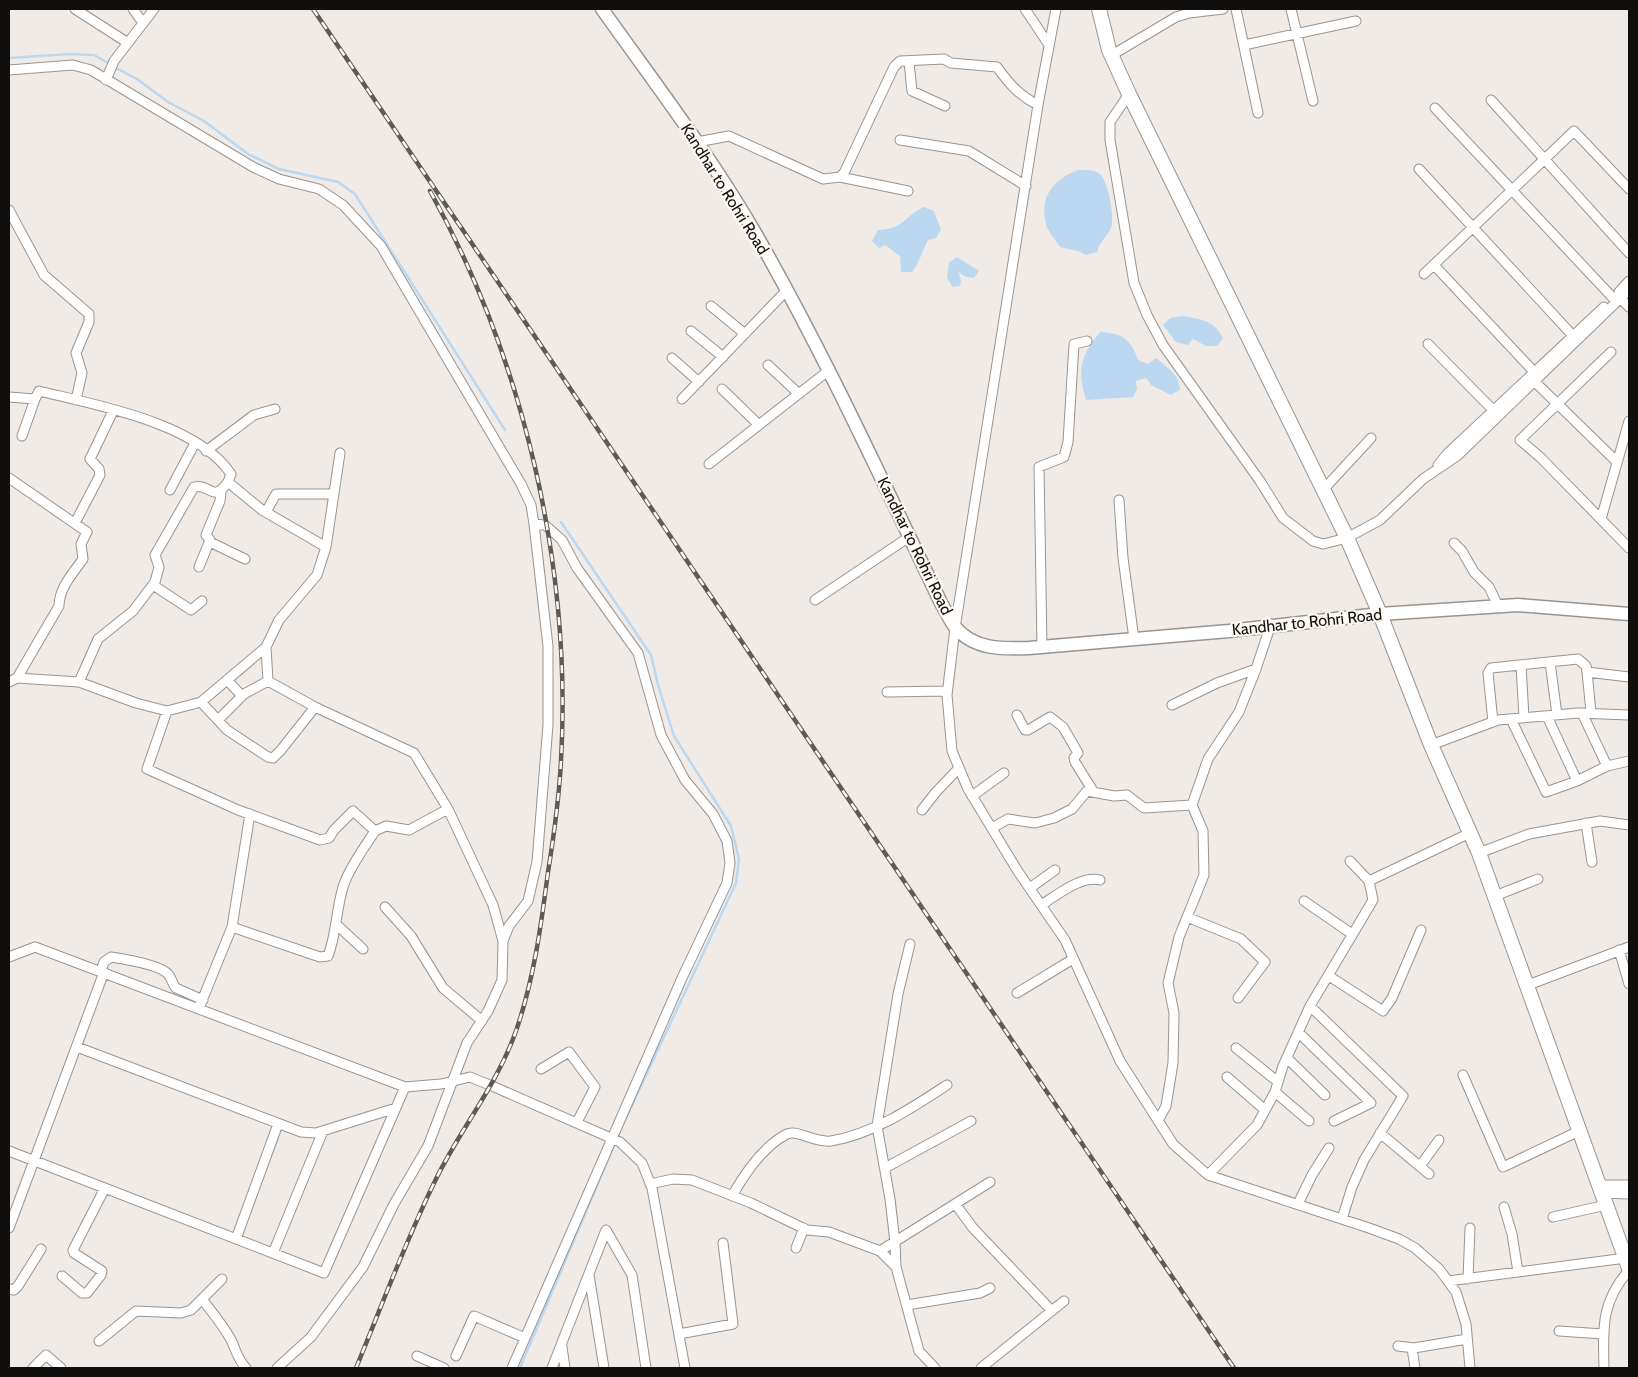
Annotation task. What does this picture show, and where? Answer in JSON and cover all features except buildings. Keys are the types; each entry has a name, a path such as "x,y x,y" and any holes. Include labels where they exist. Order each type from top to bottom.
{"main road":[{"path":"1099,9 1112,55 1129,94 1347,538 1380,614 1431,746 1479,852 1628,1265"}],"street":[{"path":"75,9 128,43"},
{"path":"133,9 143,23"},
{"path":"107,76 114,61 154,9"},
{"name":"Kandhar to Rohri Road","path":"602,9 697,142 752,229 787,290 955,628 974,642 998,649 1042,647 1380,614 1518,605 1629,613"},
{"path":"1025,9 1049,45"},
{"path":"1056,9 1038,105 955,628 947,691 952,751 972,796 1065,940 1120,1061 1173,1144 1208,1175 1399,1239 1415,1248 1439,1269 1456,1292 1466,1324 1470,1368"},
{"path":"1112,55 1176,17 1189,13 1222,9"},
{"path":"1236,9 1258,113"},
{"path":"1291,9 1313,101"},
{"path":"1244,44 1356,21"},
{"path":"840,177 844,173 894,67 900,61 944,59 952,63 997,67 1008,84 1022,97 1038,105"},
{"path":"909,62 912,91 944,106"},
{"path":"9,70 73,65 107,76 253,167 279,179 319,189 343,205 381,246 469,392 531,504 548,646 548,725 537,862 528,901 510,926 503,941"},
{"path":"1129,94 1110,122 1110,140 1134,283 1146,315 1163,345 1260,481 1283,518 1313,541 1323,544 1347,538 1380,520 1434,471 1457,456 1496,413 1617,298 1629,290"},
{"path":"1491,100 1629,253"},
{"path":"1436,108 1512,190 1617,298 1629,307"},
{"path":"1424,274 1574,131 1629,189"},
{"path":"697,142 729,136 823,179 840,177 908,191"},
{"path":"900,140 970,151 1026,186"},
{"path":"1419,169 1575,338"},
{"path":"9,210 44,275 89,314 89,322 76,352 82,373 76,400"},
{"path":"1434,264 1558,404 1617,462"},
{"path":"1617,298 1629,281"},
{"path":"682,399 787,290"},
{"path":"711,306 745,334"},
{"path":"691,331 723,358"},
{"path":"1042,647 1039,467 1064,457 1068,442 1074,344 1087,341"},
{"path":"1428,344 1496,413"},
{"path":"1611,352 1520,440 1629,548"},
{"path":"672,358 699,382"},
{"path":"768,365 799,394"},
{"path":"709,464 828,371"},
{"path":"722,389 758,425"},
{"path":"22,436 34,399 39,391 138,416 166,427 195,443 231,474 221,492 220,501 206,535 210,542 245,559"},
{"path":"9,397 34,399"},
{"path":"206,451 254,415 274,409"},
{"path":"75,523 100,475 99,469 90,459 113,411"},
{"path":"1601,519 1629,421"},
{"path":"1323,490 1371,438"},
{"path":"170,490 195,443"},
{"path":"13,680 79,682 136,703 167,711 201,702 266,647 279,620 317,575 326,547 340,453"},
{"path":"9,478 87,532 81,544 83,559 63,588 59,597 59,606 13,680"},
{"path":"228,482 253,504 326,547"},
{"path":"79,682 98,639 133,611 153,586 158,576 159,567 155,555 194,487 199,486 216,493 221,492"},
{"path":"266,512 276,494 334,494"},
{"path":"1119,500 1123,558 1134,639"},
{"path":"512,1368 616,1139 682,978 728,883 730,863 727,841 714,814 685,780 661,735 638,653 577,568 562,540 546,524 534,524"},
{"path":"815,600 909,537"},
{"path":"199,567 210,542"},
{"path":"1454,543 1462,551 1474,572 1489,587 1498,606"},
{"path":"153,586 191,610 202,601"},
{"path":"1158,1121 1166,1106 1173,1063 1174,1013 1168,983 1179,937 1204,876 1203,831 1192,805 1208,759 1239,712 1256,669 1270,624"},
{"path":"266,647 268,681"},
{"path":"1493,722 1489,670 1578,659 1586,666 1587,712 1607,766"},
{"path":"1550,662 1557,715"},
{"path":"1521,665 1524,718"},
{"path":"1172,705 1217,683 1256,669"},
{"path":"1587,672 1629,676"},
{"path":"227,680 242,696"},
{"path":"218,720 242,696 268,681"},
{"path":"268,681 315,707 414,753 448,809 493,904 503,941 502,980 482,1021 467,1043 428,1146 394,1204 363,1267 312,1337 276,1368"},
{"path":"887,692 947,691"},
{"path":"201,702 227,730 268,757 273,758 315,707"},
{"path":"167,711 147,769 250,814 325,841 353,811 375,831"},
{"path":"1431,746 1493,722 1511,719 1587,712 1629,714"},
{"path":"1017,715 1024,730 1028,730 1050,717 1063,727 1078,753 1074,758 1075,762 1093,791"},
{"path":"1547,716 1577,781"},
{"path":"1511,719 1546,792 1577,781 1607,766 1629,761"},
{"path":"922,810 959,768"},
{"path":"972,796 1004,773"},
{"path":"992,828 1008,819 1035,823 1054,818 1072,809 1083,794 1093,791 1114,796 1127,795 1144,808 1192,805"},
{"path":"232,927 320,957 328,956 344,885 351,869 375,831 386,826 410,830 448,809"},
{"path":"201,1004 232,927 250,814"},
{"path":"1479,852 1529,834 1586,823 1600,821 1629,825"},
{"path":"1586,823 1592,862"},
{"path":"1370,881 1470,833"},
{"path":"1208,1175 1257,1125 1275,1092 1287,1058 1310,1006 1373,900 1370,881 1350,861"},
{"path":"1030,888 1055,870"},
{"path":"1041,905 1077,884 1094,878 1100,880"},
{"path":"1495,896 1538,879"},
{"path":"1304,901 1352,934"},
{"path":"385,906 411,936 444,988 482,1021"},
{"path":"1187,917 1240,939 1266,962 1238,998"},
{"path":"336,924 363,949"},
{"path":"1328,976 1383,1011 1392,998 1421,930"},
{"path":"910,944 898,994 877,1126 896,1242 896,1267 919,1352 935,1368"},
{"path":"9,957 35,947 201,1004 406,1087 470,1077 616,1139 642,1163 650,1184 685,1368"},
{"path":"1528,985 1629,947"},
{"path":"1619,950 1629,984"},
{"path":"9,1228 76,1046 104,962 111,956 165,971 176,988 201,1004"},
{"path":"1017,993 1073,959"},
{"path":"1310,1006 1403,1096 1380,1133 1352,1186 1342,1219"},
{"path":"1298,1032 1371,1103 1334,1122"},
{"path":"76,1046 301,1132 316,1133 396,1108"},
{"path":"1236,1048 1278,1082"},
{"path":"541,1070 569,1052 594,1087 577,1122"},
{"path":"1287,1058 1325,1095"},
{"path":"1463,1075 1502,1167 1579,1131"},
{"path":"1227,1077 1265,1110"},
{"path":"732,1196 749,1169 765,1152 788,1133 794,1132 820,1142 833,1140 877,1126 919,1104 947,1085"},
{"path":"9,1151 324,1273 406,1087"},
{"path":"1275,1092 1309,1121"},
{"path":"885,1168 971,1121"},
{"path":"236,1239 278,1124"},
{"path":"273,1253 323,1131"},
{"path":"1380,1133 1430,1174"},
{"path":"1420,1166 1439,1140"},
{"path":"1298,1204 1312,1175 1329,1148"},
{"path":"650,1184 673,1179 692,1180 804,1228 829,1232 880,1252 896,1267"},
{"path":"880,1252 990,1182"},
{"path":"1553,1217 1602,1194 1629,1184"},
{"path":"62,1276 82,1293 87,1292 102,1272 73,1250 105,1188"},
{"path":"1602,1194 1629,1194"},
{"path":"956,1205 973,1228 1052,1311"},
{"path":"1504,1207 1512,1234 1518,1272"},
{"path":"796,1248 804,1228"},
{"path":"1468,1279 1470,1228"},
{"path":"552,1368 606,1230 632,1275 646,1368"},
{"path":"678,1334 733,1324 723,1243"},
{"path":"9,1289 14,1290 18,1286 42,1249"},
{"path":"1448,1281 1518,1272 1628,1265"},
{"path":"1604,1368 1603,1334 1609,1298 1628,1265"},
{"path":"589,1273 604,1368"},
{"path":"99,1341 136,1311 181,1313 191,1310 222,1279"},
{"path":"907,1305 980,1293 990,1288"},
{"path":"202,1300 220,1323 231,1340 236,1357 246,1368"},
{"path":"982,1368 1064,1301"},
{"path":"456,1356 474,1316 525,1338"},
{"path":"1559,1332 1603,1334"},
{"path":"1398,1346 1412,1348 1468,1339"},
{"path":"561,1344 564,1368"},
{"path":"1412,1348 1415,1368"},
{"path":"33,1368 46,1355 60,1368"},
{"path":"417,1356 444,1368"}],"water":[{"path":"1078,170 1093,171 1101,175 1106,185 1111,209 1111,228 1099,245 1097,252 1086,255 1060,247 1047,227 1044,214 1050,190 1062,178"},
{"path":"924,207 934,211 941,230 936,238 928,240 912,272 901,272 900,256 885,245 879,248 872,241 878,230 899,225"},
{"path":"957,257 979,271 974,278 966,277 958,272 961,280 960,286 953,287 947,278 949,263"},
{"path":"1183,316 1212,324 1223,338 1217,346 1206,346 1193,339 1188,345 1176,342 1163,325 1170,318"},
{"path":"1100,332 1125,338 1138,360 1148,364 1156,358 1178,380 1180,390 1171,395 1151,385 1146,378 1136,381 1137,389 1133,397 1086,400 1081,372 1082,364 1084,356"}],"waterway":[{"path":"9,58 70,54 94,55 110,64"},
{"path":"114,67 137,79 168,102 204,121 248,154 279,169 338,182 355,194 505,430"},
{"path":"520,1368 621,1129 736,883 739,859 731,826 674,736 651,655 561,522"}],"railway":[{"path":"313,9 1234,1368"},
{"path":"356,1368 425,1202 446,1160 499,1070 516,1031 528,992 540,932 556,816 561,761 562,688 558,614 549,540 535,467 516,394 492,324 463,256 430,191"}]}
